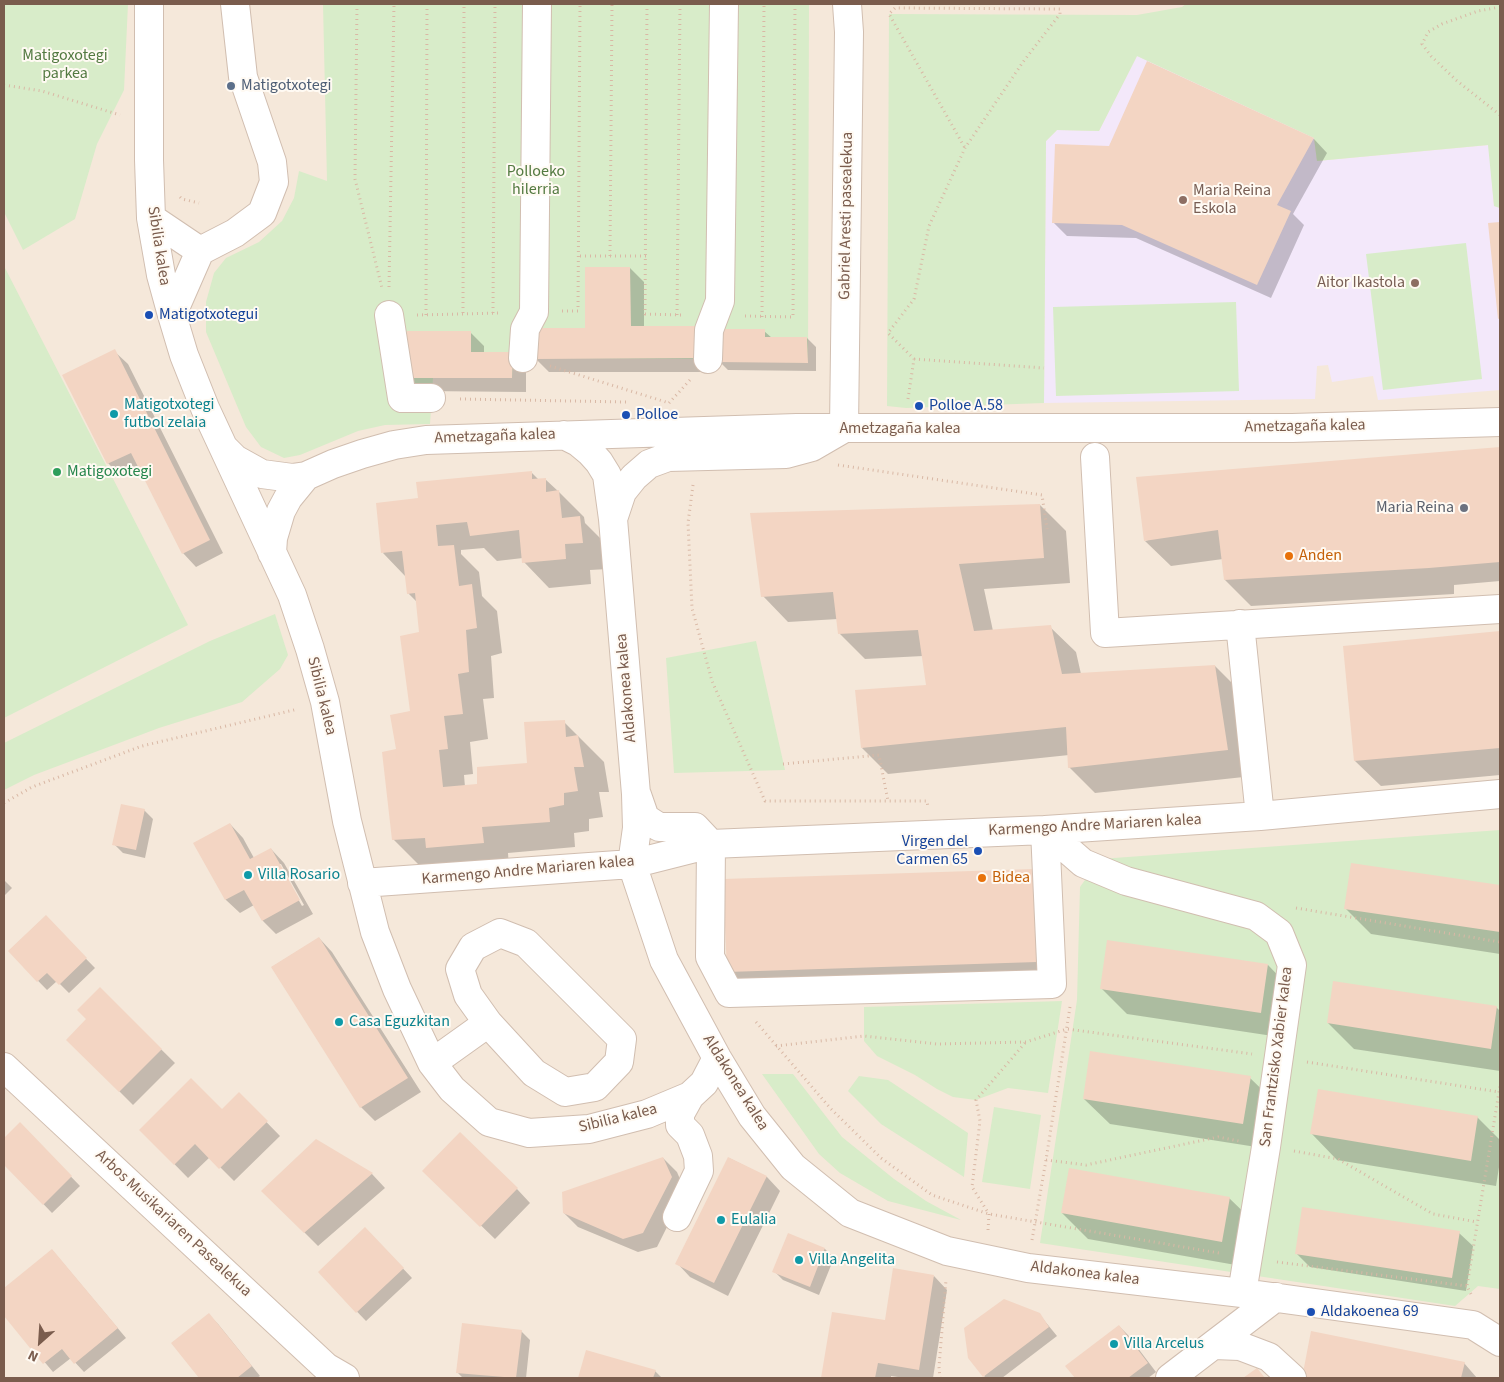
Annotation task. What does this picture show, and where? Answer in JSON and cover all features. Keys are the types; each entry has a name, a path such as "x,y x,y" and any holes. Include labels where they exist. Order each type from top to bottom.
{"street":[{"name":"Sibilia kalea","path":"149,4 151,218 161,274 191,373 205,408 292,595 325,702 347,821 376,932 397,989 432,1062 452,1089 489,1122 529,1134 589,1129 648,1114 690,1096 704,1084 717,1058"},
{"path":"172,315 200,251 236,233 262,213 274,182 272,162 243,77 235,4"},
{"path":"523,358 524,330 534,312 537,4"},
{"path":"708,359 709,330 720,301 724,4"},
{"name":"Gabriel Aresti pasealekua","path":"844,428 849,32 847,4"},
{"path":"151,218 200,251"},
{"path":"389,315 402,398 431,398"},
{"name":"Ametzagaña kalea","path":"224,448 235,459 262,474 292,478 306,476 362,454 394,445 418,441 796,428 1292,428 1500,422"},
{"path":"613,519 622,492 634,477 649,464 668,457 786,454 812,447 844,428"},
{"name":"Aldakonea kalea","path":"564,435 578,442 600,462 606,475 613,519 636,794 637,828 632,864 664,960 717,1058 752,1116 793,1167 850,1213 947,1251 1028,1268 1276,1297 1473,1325 1500,1342"},
{"path":"1095,457 1105,633 1500,609"},
{"name":"Ametzagaña kalea","path":"272,553 273,538 281,511 288,498 306,476"},
{"path":"1240,624 1260,816"},
{"path":"636,794 645,818 659,827 695,827 711,844 710,956 729,993 1052,984 1045,830"},
{"name":"Karmengo Andre Mariaren kalea","path":"362,883 632,864 711,844 1045,830 1260,816 1500,794"},
{"name":"San Frantzisko Xabier kalea","path":"1045,830 1083,863 1126,882 1256,916 1280,933 1292,965 1266,1147 1242,1293"},
{"path":"500,933 526,943 622,1039 619,1062 595,1087 566,1092 534,1073 488,1023 468,994 460,969 473,947 500,933"},
{"path":"432,1062 488,1023"},
{"name":"Arbos Musikariaren Pasealekua","path":"4,1067 326,1367 345,1378"},
{"path":"677,1217 699,1171 698,1156 690,1134 680,1125 680,1114 690,1096"},
{"path":"1170,1378 1276,1297"},
{"path":"1214,1345 1240,1346 1269,1357 1292,1378"}],"path":[{"path":"357,4 355,179 389,315"},
{"path":"389,315 394,4"},
{"path":"426,315 427,4"},
{"path":"463,314 464,4"},
{"path":"493,313 495,4"},
{"path":"389,315 578,311 580,256 580,4"},
{"path":"610,256 612,4"},
{"path":"645,314 647,4"},
{"path":"676,315 680,4"},
{"path":"762,316 764,4"},
{"path":"793,317 795,4"},
{"path":"965,148 889,14 895,6 1060,9 1060,14 1023,62 965,148 929,226 914,299 888,333 914,359 1044,368"},
{"path":"1500,6 1478,11 1442,24 1428,32 1422,44 1431,56 1456,80 1500,115"},
{"path":"4,86 42,91 126,116"},
{"path":"580,256 646,256"},
{"path":"523,358 669,403"},
{"path":"669,403 708,359"},
{"path":"906,408 914,359"},
{"path":"431,398 630,402"},
{"path":"649,402 669,403"},
{"path":"669,403 670,409"},
{"path":"695,456 688,523 692,608 712,681 765,801 927,801 930,835"},
{"path":"837,465 1042,495 1047,529"},
{"path":"4,803 32,787 142,746 325,702"},
{"path":"783,764 878,756 888,801"},
{"path":"1256,916 1280,905 1500,942"},
{"path":"1028,1268 1067,1029 1070,1000"},
{"path":"752,1018 831,1109 881,1158 932,1196 989,1214 1247,1258 1467,1286 1500,1086"},
{"path":"776,1046 864,1036 937,1044 1026,1042 1067,1029 1278,1057 1499,1092"},
{"path":"984,1259 989,1214 972,1187 980,1121 976,1100 1026,1042"},
{"path":"940,1378 939,1367 946,1273"}],"shaded area":[{"path":"4,4 1500,4 1500,1378 4,1378"},
{"name":"Maria Reina Eskola","path":"1137,56 1314,138 1317,161 1489,145 1494,206 1500,208 1500,390 1378,400 1373,376 1332,382 1328,365 1317,366 1315,399 1044,403 1046,141 1057,130 1099,131"}],"green space":[{"name":"Matigoxotegi parkea","path":"4,4 128,4 124,90 97,144 75,219 23,250 4,212"},
{"name":"Polloeko hilerria","path":"323,4 809,4 808,363 718,359 513,358 512,378 433,378 430,424 385,425 358,431 300,455 284,458 261,447 246,427 206,332 206,302 214,273 226,258 259,242 282,221 294,198 299,171 327,181"},
{"path":"1186,4 1500,4 1500,208 1494,206 1488,145 1317,161 1314,138 1137,56 1099,131 1057,130 1046,141 1044,403 906,408 887,406 889,14 1137,15 1182,7"},
{"path":"1466,243 1482,379 1383,390 1366,254"},
{"name":"Matigoxotegi","path":"4,266 188,625 4,718"},
{"path":"1236,302 1239,391 1056,396 1053,307"},
{"path":"275,614 288,655 280,669 242,702 159,728 34,775 4,790 4,743 210,641"},
{"path":"756,641 785,770 674,773 666,658"},
{"path":"1500,830 1500,1289 1478,1286 1455,1306 1040,1243 1077,1000 1080,887 1100,859"},
{"path":"1062,1001 1048,1093 1008,1088 976,1100 953,1097 877,1056 864,1041 864,1007"},
{"path":"762,1074 793,1074 842,1137 894,1179 926,1201 961,1220 888,1201 840,1173 819,1154"},
{"path":"859,1076 888,1080 968,1133 964,1177 881,1124 848,1091"},
{"path":"994,1107 1041,1115 1030,1189 982,1182"}],"building":[{"path":"1147,61 1314,138 1277,205 1291,211 1257,285 1122,225 1052,223 1055,144 1109,146"},
{"path":"1500,222 1500,318 1498,319 1488,223"},
{"path":"585,267 630,267 631,326 699,326 699,358 534,359 534,328 585,328"},
{"path":"718,329 765,329 765,337 807,337 808,363 718,362"},
{"path":"407,331 471,331 471,352 513,352 512,378 407,378"},
{"name":"Matigotxotegi futbol zelaia","path":"115,349 210,540 182,554 131,453 107,464 62,375"},
{"path":"1500,447 1500,562 1224,580 1218,530 1144,541 1136,477"},
{"path":"532,471 532,479 546,478 546,492 559,490 562,518 580,516 583,543 565,544 566,559 522,563 519,530 470,536 467,522 436,525 438,546 454,545 459,586 472,584 477,628 466,630 469,672 458,674 463,714 444,716 448,749 439,750 443,787 477,784 477,767 527,763 524,722 565,720 566,737 578,735 584,767 574,767 578,791 564,793 564,805 549,808 550,822 482,827 484,843 426,848 425,838 392,840 382,752 396,749 390,715 410,711 400,636 419,632 415,593 407,594 402,551 381,553 376,503 418,498 416,482"},
{"path":"1040,504 1044,558 959,564 974,631 1051,625 1062,674 1215,665 1228,750 1068,768 1066,727 861,748 855,690 926,685 918,630 838,634 833,592 761,597 750,513"},
{"path":"1500,631 1500,748 1354,761 1343,646"},
{"path":"121,804 145,809 136,850 112,845"},
{"name":"Villa Rosario","path":"230,823 250,859 271,848 300,900 262,921 244,890 225,900 193,843"},
{"path":"1351,863 1500,885 1500,932 1344,909"},
{"path":"1034,869 1037,962 727,972 723,879"},
{"path":"46,915 87,958 59,985 47,973 37,982 8,951"},
{"name":"Casa Eguzkitan","path":"319,937 408,1078 360,1108 271,967"},
{"path":"1107,940 1268,964 1261,1013 1100,989"},
{"path":"1333,981 1497,1006 1491,1049 1327,1023"},
{"path":"100,987 162,1049 119,1092 66,1040 86,1019 77,1010"},
{"path":"1090,1051 1251,1076 1243,1124 1083,1099"},
{"path":"191,1078 222,1109 239,1092 268,1121 219,1169 195,1144 174,1165 139,1130"},
{"path":"1318,1089 1478,1116 1471,1161 1310,1134"},
{"path":"20,1122 72,1176 43,1205 4,1165 4,1138"},
{"path":"460,1132 518,1188 480,1227 422,1171"},
{"path":"316,1139 373,1173 304,1233 261,1191"},
{"path":"663,1157 672,1177 643,1233 623,1239 563,1213 562,1192"},
{"name":"Eulalia","path":"728,1157 767,1176 714,1283 675,1264"},
{"path":"1069,1168 1230,1197 1222,1242 1061,1213"},
{"path":"1302,1207 1460,1231 1452,1278 1295,1254"},
{"path":"365,1227 404,1268 356,1313 318,1272"},
{"name":"Villa Angelita","path":"788,1233 825,1248 810,1287 772,1272"},
{"path":"52,1249 118,1328 74,1364 62,1349 43,1364 4,1316 4,1288"},
{"path":"893,1268 934,1275 919,1370 878,1363 875,1378 821,1378 832,1312 885,1320"},
{"path":"1004,1299 1040,1313 1049,1327 983,1377 968,1358 964,1328"},
{"path":"209,1313 252,1366 237,1378 199,1378 171,1343"},
{"path":"462,1323 522,1330 516,1378 456,1373"},
{"name":"Villa Arcelus","path":"1119,1325 1148,1363 1128,1378 1075,1378 1065,1366"},
{"path":"1311,1331 1465,1362 1461,1378 1302,1378"},
{"path":"586,1350 656,1370 653,1378 578,1378"},
{"path":"1257,1368 1265,1378 1243,1378"}],"place":[{"name":"Matigotxotegi","path":"231,86"},
{"name":"Maria Reina Eskola","path":"1183,200"},
{"name":"Aitor Ikastola","path":"1415,283"},
{"name":"Matigotxotegui","path":"149,315"},
{"name":"Polloe A.58","path":"919,406"},
{"name":"Matigotxotegi futbol zelaia","path":"114,414"},
{"name":"Polloe","path":"626,415"},
{"name":"Matigoxotegi","path":"57,472"},
{"name":"Maria Reina","path":"1464,508"},
{"name":"Anden","path":"1289,556"},
{"name":"Virgen del Carmen 65","path":"978,851"},
{"name":"Villa Rosario","path":"248,875"},
{"name":"Bidea","path":"982,878"},
{"name":"Casa Eguzkitan","path":"339,1022"},
{"name":"Eulalia","path":"721,1220"},
{"name":"Villa Angelita","path":"799,1260"},
{"name":"Aldakoenea 69","path":"1311,1312"},
{"name":"Villa Arcelus","path":"1114,1344"}]}
